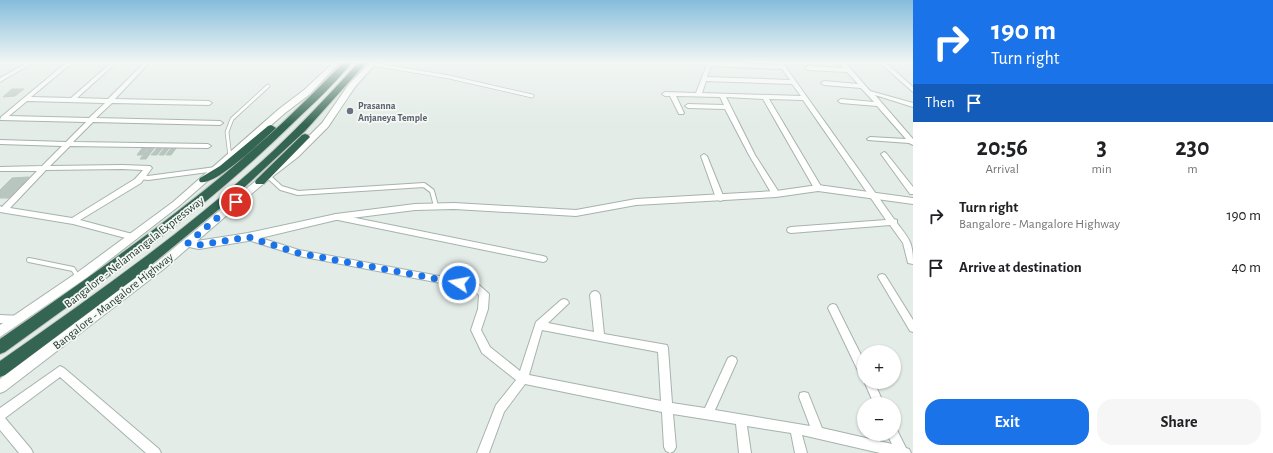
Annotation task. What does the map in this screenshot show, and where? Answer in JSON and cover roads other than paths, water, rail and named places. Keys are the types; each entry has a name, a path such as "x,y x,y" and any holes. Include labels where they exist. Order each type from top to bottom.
{"highway":[{"name":"Bangalore - Nelamangala Expressway","path":"0,347 105,272 177,218 263,146 327,83"},
{"name":"Bangalore - Nelamangala Expressway","path":"0,370 188,229 262,166 344,83"},
{"path":"264,179 325,115 333,104 344,83"},
{"path":"204,180 224,168 291,111 314,97"}],"street":[{"path":"2,119 45,83"},
{"path":"72,100 91,83"},
{"path":"2,210 127,83"},
{"path":"0,332 78,278 133,237 204,180 316,83"},
{"name":"Bangalore - Mangalore Highway","path":"0,387 161,265 294,155 312,139 333,115 355,83"},
{"path":"698,95 703,83"},
{"path":"795,83 872,195 894,222 907,242 911,261"},
{"path":"826,83 864,86"},
{"path":"861,83 912,142"},
{"path":"905,83 913,90"},
{"path":"868,92 913,105"},
{"path":"665,94 806,98"},
{"path":"672,94 681,113"},
{"path":"722,96 752,155 776,194"},
{"path":"765,97 818,188"},
{"path":"26,99 209,103"},
{"path":"841,101 879,104"},
{"path":"688,106 728,107"},
{"path":"2,119 220,123"},
{"path":"870,139 912,142"},
{"path":"0,142 208,146"},
{"path":"884,154 913,192"},
{"path":"704,156 720,198"},
{"path":"0,169 148,168 138,181 73,221"},
{"path":"188,243 199,245 248,237 336,217 415,207 454,206 576,213 636,202 776,194 818,188 913,201"},
{"path":"2,210 73,221 133,237"},
{"path":"336,217 543,259"},
{"path":"791,230 894,222"},
{"path":"248,237 298,253 474,286 484,294 483,309 476,330 486,350 523,379 668,408 795,428 904,453"},
{"path":"882,277 913,328"},
{"path":"595,295 599,337"},
{"path":"483,453 500,409 523,379 539,325 564,303"},
{"path":"833,308 857,358"},
{"path":"0,320 19,319"},
{"path":"539,325 663,348 670,448"},
{"path":"708,414 732,361"},
{"path":"0,415 60,371 155,453"},
{"path":"804,397 818,433"},
{"path":"741,420 746,453"},
{"path":"0,421 27,453"},
{"path":"795,428 801,453"},
{"path":"897,441 904,453"}],"lane":[{"path":"476,83 532,96"},
{"path":"230,157 227,132 232,119 268,86"},
{"path":"141,177 148,178 218,168"},
{"path":"264,179 282,190 298,193 424,185 430,187 433,192 436,206"},
{"path":"30,260 73,269 78,278"}],"place":[{"name":"Prasanna Anjaneya Temple","path":"350,111"}]}
